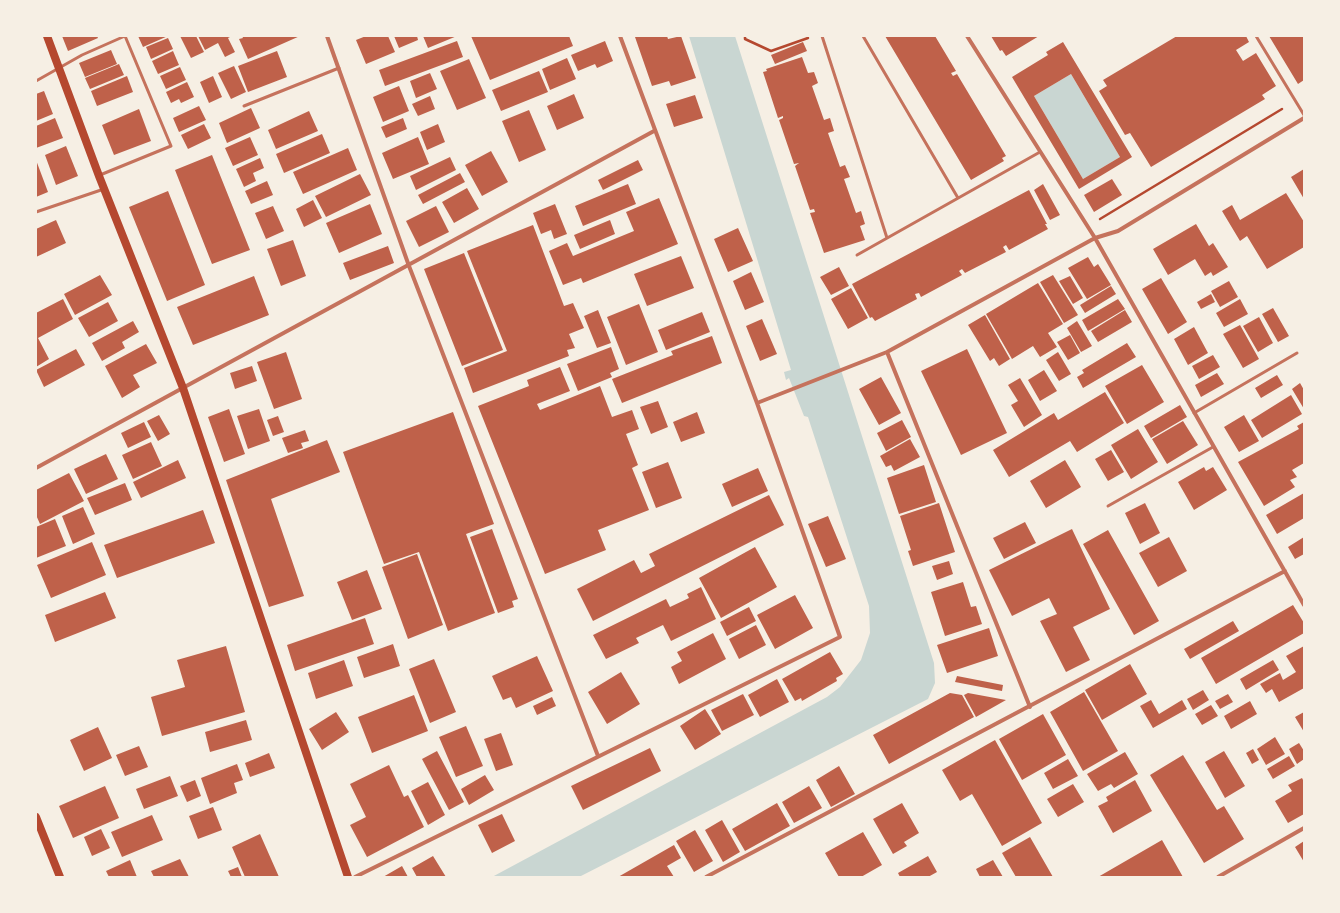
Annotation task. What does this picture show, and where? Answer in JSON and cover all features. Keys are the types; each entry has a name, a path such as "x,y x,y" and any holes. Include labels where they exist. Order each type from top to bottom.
{"main road":[{"path":"47,36 104,189 184,388 348,877"},
{"path":"36,817 60,877"}],"street":[{"path":"327,36 410,266 598,756"},
{"path":"354,877 840,637 757,403 620,36"},
{"path":"967,36 1095,238 1304,605"},
{"path":"757,403 887,352 1095,238 1118,230 1304,118"},
{"path":"36,468 410,266 654,130"},
{"path":"887,352 1030,707"},
{"path":"706,877 1285,571"},
{"path":"1218,877 1304,828"}],"lane":[{"path":"36,81 60,69 82,55 126,36 171,146 99,176"},
{"path":"822,36 887,238"},
{"path":"863,36 958,198"},
{"path":"1256,36 1304,115"},
{"path":"244,106 338,68"},
{"path":"857,255 1040,152"},
{"path":"36,212 104,189"},
{"path":"1194,413 1297,353"},
{"path":"1108,506 1213,447"}],"path":[{"path":"745,36 745,39 771,51 815,36"},
{"path":"1087,226 1295,101"}],"shaded area":[{"path":"689,36 735,36 934,663 935,683 928,699 579,877 492,877 827,697 840,687 861,660 870,633 869,606 808,417 804,416 789,378 786,380 784,372 791,370"},
{"path":"1071,74 1120,157 1083,179 1034,96"}],"building":[{"path":"62,36 97,36 98,38 68,51"},
{"path":"138,36 168,36 143,47"},
{"path":"180,36 196,36 204,52 191,58"},
{"path":"198,36 232,36 228,38 235,52 225,57 218,43 205,50"},
{"path":"242,36 300,36 248,59 239,39 243,38"},
{"path":"366,36 388,36 395,52 366,64 356,40"},
{"path":"394,36 417,36 418,40 399,48"},
{"path":"423,36 457,36 428,48"},
{"path":"471,36 569,36 573,46 490,80"},
{"path":"667,36 668,39 681,36 696,78 671,86 669,81 652,86 635,37"},
{"path":"885,36 935,36 956,71 951,73 953,76 957,74 1006,156 1002,158 1004,161 971,180"},
{"path":"991,36 1039,36 1006,56 1002,50 1000,51"},
{"path":"1177,36 1246,36 1249,42 1236,50 1243,61 1256,53 1276,86 1262,95 1265,99 1151,167 1130,133 1125,135 1099,91 1107,86 1103,80"},
{"path":"1269,36 1304,36 1304,80 1298,84"},
{"path":"168,38 173,49 151,59 146,47"},
{"path":"457,41 463,57 385,86 379,70"},
{"path":"605,41 613,61 597,68 595,64 578,71 571,55"},
{"path":"803,42 807,51 775,64 771,55"},
{"path":"1063,42 1132,157 1079,189 1012,77 1048,55 1046,52","holes":["1071,74 1120,157 1083,179 1034,96"]},
{"path":"111,50 117,64 85,77 79,63"},
{"path":"173,51 179,65 158,74 152,61"},
{"path":"277,51 287,77 248,92 238,66"},
{"path":"802,57 808,73 814,72 818,83 812,86 824,120 830,118 834,131 828,133 840,167 845,165 850,177 844,179 856,213 861,211 865,224 860,226 865,240 824,253 810,213 815,212 814,209 810,210 795,166 799,163 794,164 779,120 783,118 783,116 778,118 763,72 767,71 766,69"},
{"path":"567,58 576,79 550,90 542,69"},
{"path":"469,59 486,98 457,110 440,71"},
{"path":"119,64 124,75 90,89 85,78"},
{"path":"234,66 246,92 231,99 218,73"},
{"path":"180,67 186,80 166,89 160,76"},
{"path":"539,71 548,92 501,111 492,90"},
{"path":"430,73 437,89 416,98 410,81"},
{"path":"127,76 133,92 97,106 91,91"},
{"path":"213,76 222,97 209,103 200,82"},
{"path":"187,82 194,97 181,103 179,99 171,103 166,92"},
{"path":"399,86 409,111 383,122 373,97"},
{"path":"44,91 53,114 36,121 36,94"},
{"path":"574,94 584,118 557,130 547,106"},
{"path":"695,95 703,118 674,127 666,104"},
{"path":"430,96 435,109 418,116 412,104"},
{"path":"199,106 206,120 179,132 173,118"},
{"path":"251,108 260,128 227,143 219,123"},
{"path":"139,109 151,141 114,155 102,125"},
{"path":"529,110 546,150 519,162 502,121"},
{"path":"309,111 318,131 276,149 268,130"},
{"path":"55,118 63,138 36,148 36,126"},
{"path":"403,118 407,129 386,138 381,127"},
{"path":"204,124 211,138 188,149 181,135"},
{"path":"438,124 445,142 427,150 420,132"},
{"path":"322,134 330,153 284,173 276,154"},
{"path":"250,137 258,155 233,166 225,148"},
{"path":"418,137 429,164 393,179 382,153"},
{"path":"66,146 78,176 56,185 45,155"},
{"path":"348,148 357,170 303,194 293,172"},
{"path":"491,151 508,182 482,196 465,165"},
{"path":"212,155 250,250 212,264 175,170"},
{"path":"450,157 456,170 416,190 410,176"},
{"path":"260,158 264,168 253,173 256,181 244,187 236,169"},
{"path":"36,160 48,192 36,197"},
{"path":"638,160 643,170 603,190 598,180"},
{"path":"1304,169 1304,199 1291,177"},
{"path":"460,173 465,182 423,204 418,195"},
{"path":"360,174 371,195 326,217 315,196"},
{"path":"1112,179 1122,195 1094,212 1084,195"},
{"path":"267,181 273,195 251,204 245,191"},
{"path":"628,184 636,204 583,226 575,206"},
{"path":"1043,184 1060,215 1050,220 1034,190"},
{"path":"467,188 479,209 454,223 442,202"},
{"path":"1029,190 1047,224 1045,224 1048,229 1009,250 1006,245 1003,247 1006,252 965,273 962,269 959,271 962,275 921,297 919,293 915,294 917,299 875,321 872,317 870,318 852,284"},
{"path":"168,191 205,285 167,301 129,207"},
{"path":"1286,193 1304,222 1304,247 1267,269 1247,236 1240,241 1222,211 1232,205 1240,220"},
{"path":"659,198 678,244 583,283 581,278 563,285 549,251 567,243 573,256 634,231 626,212"},
{"path":"313,200 322,218 304,227 296,209"},
{"path":"370,204 382,234 339,253 326,223"},
{"path":"555,204 567,234 554,239 551,230 541,234 533,213"},
{"path":"273,206 284,231 266,239 255,213"},
{"path":"436,206 449,232 419,247 406,221"},
{"path":"56,220 66,243 36,257 36,229"},
{"path":"610,220 615,234 580,249 574,235"},
{"path":"1196,224 1209,246 1213,243 1228,267 1213,276 1211,272 1205,276 1195,259 1168,275 1153,249"},
{"path":"533,225 564,306 573,303 584,328 569,334 575,348 567,350 569,356 473,393 464,368 507,351 467,251"},
{"path":"738,228 753,261 728,272 714,239"},
{"path":"293,240 306,276 281,286 267,249"},
{"path":"388,246 394,263 350,280 343,263"},
{"path":"464,253 503,350 462,366 424,269"},
{"path":"681,256 694,288 647,306 634,274"},
{"path":"1088,257 1094,267 1098,264 1111,285 1087,299 1068,268"},
{"path":"839,267 849,286 831,295 820,277"},
{"path":"751,272 764,302 745,310 733,281"},
{"path":"100,275 112,295 75,315 64,294"},
{"path":"1053,275 1078,315 1064,323 1040,282"},
{"path":"254,276 269,315 193,345 177,307"},
{"path":"1070,276 1083,298 1073,304 1059,281"},
{"path":"1161,278 1187,322 1168,334 1142,289"},
{"path":"1229,281 1238,297 1220,307 1211,291"},
{"path":"1038,283 1063,324 1048,333 1057,347 1040,357 1033,346 1012,359 986,314"},
{"path":"1111,286 1116,294 1085,313 1080,305"},
{"path":"851,288 868,318 848,329 831,299"},
{"path":"1211,294 1215,302 1201,309 1197,302"},
{"path":"63,299 73,319 38,338 49,359 36,367 36,313"},
{"path":"1118,299 1125,309 1088,331 1082,320"},
{"path":"1240,299 1248,314 1224,327 1216,313"},
{"path":"108,302 118,321 89,337 78,318"},
{"path":"639,304 658,352 626,365 607,317"},
{"path":"1273,308 1289,336 1278,342 1262,314"},
{"path":"598,310 611,343 597,348 584,316"},
{"path":"1125,310 1132,322 1098,342 1091,331"},
{"path":"702,312 710,332 666,350 658,330"},
{"path":"985,315 1010,359 999,366 994,358 990,361 968,325"},
{"path":"1259,317 1273,343 1258,352 1243,326"},
{"path":"762,319 777,354 760,361 746,326"},
{"path":"133,321 139,332 122,342 125,348 102,361 92,343"},
{"path":"1077,321 1092,346 1081,352 1067,328"},
{"path":"1240,325 1259,359 1243,368 1223,334"},
{"path":"1194,327 1208,353 1188,365 1174,339"},
{"path":"1070,335 1080,353 1068,360 1057,342"},
{"path":"712,336 722,363 622,403 612,379 673,355 671,351"},
{"path":"1127,343 1136,357 1083,388 1077,377 1084,373 1082,370"},
{"path":"146,344 157,363 133,375 140,387 122,398 105,366"},
{"path":"611,347 619,369 610,373 612,377 578,391 567,364"},
{"path":"76,349 85,365 44,387 36,370"},
{"path":"967,349 1007,433 961,455 921,371"},
{"path":"286,352 302,399 274,409 257,362"},
{"path":"1058,352 1071,374 1059,381 1046,360"},
{"path":"1213,355 1220,367 1199,379 1192,366"},
{"path":"1142,365 1164,402 1127,424 1105,386"},
{"path":"252,366 257,381 235,389 230,373"},
{"path":"560,367 570,391 537,404 540,410 600,386 612,417 632,410 639,429 626,434 638,465 632,468 649,510 598,530 606,550 545,574 478,406 529,386 527,380"},
{"path":"1044,370 1057,391 1040,401 1028,380"},
{"path":"1217,373 1224,384 1201,397 1195,385"},
{"path":"1277,375 1283,385 1261,398 1255,388"},
{"path":"881,377 901,413 879,425 859,389"},
{"path":"1020,378 1042,415 1024,427 1011,405 1018,401 1008,385"},
{"path":"1300,383 1304,390 1304,409 1292,389"},
{"path":"1105,392 1124,423 1077,452 1070,441 1009,477 993,450 1054,413 1058,420"},
{"path":"1291,395 1302,414 1262,438 1251,420"},
{"path":"658,401 668,427 651,434 640,407"},
{"path":"1180,405 1187,417 1151,438 1144,426"},
{"path":"229,409 245,454 224,462 208,417"},
{"path":"259,409 270,441 248,449 237,416"},
{"path":"453,412 494,524 466,534 495,613 448,631 419,552 384,564 343,452"},
{"path":"697,412 705,433 681,442 673,422"},
{"path":"159,415 170,434 158,441 147,421"},
{"path":"1244,415 1259,441 1239,452 1224,427"},
{"path":"278,416 284,432 273,436 267,420"},
{"path":"902,420 911,437 886,451 877,433"},
{"path":"1183,421 1198,445 1167,464 1152,439"},
{"path":"144,422 151,437 128,448 121,433"},
{"path":"1304,422 1304,463 1292,470 1297,477 1290,480 1295,487 1264,506 1238,462 1299,429 1297,426"},
{"path":"1138,429 1158,462 1131,479 1111,445"},
{"path":"305,430 309,441 301,443 303,448 288,453 282,438"},
{"path":"910,439 920,457 894,471 891,465 886,467 880,456"},
{"path":"327,440 340,472 271,499 304,596 269,607 226,480"},
{"path":"151,442 162,466 133,479 122,455"},
{"path":"1111,450 1124,472 1108,481 1095,459"},
{"path":"106,454 118,479 86,494 74,469"},
{"path":"178,460 186,478 141,498 133,482"},
{"path":"1065,460 1081,487 1046,508 1030,481"},
{"path":"668,462 682,498 656,508 642,472"},
{"path":"924,465 936,502 899,514 887,478"},
{"path":"1204,467 1206,471 1213,467 1227,490 1194,510 1178,482"},
{"path":"758,468 768,491 732,507 722,484"},
{"path":"69,473 84,501 40,524 36,515 36,490"},
{"path":"125,483 132,500 95,515 87,498"},
{"path":"1304,493 1304,518 1277,534 1266,515"},
{"path":"769,495 784,525 593,621 577,589 634,560 641,573 655,566 649,554"},
{"path":"939,503 955,552 913,566 908,551 911,550 900,516"},
{"path":"1145,503 1160,533 1140,544 1125,513"},
{"path":"83,507 95,534 73,544 62,516"},
{"path":"203,510 215,543 117,578 104,545"},
{"path":"828,516 846,559 826,567 808,524"},
{"path":"55,519 66,546 36,558 36,527"},
{"path":"1025,522 1036,543 1004,559 993,538"},
{"path":"492,529 518,599 512,601 514,607 498,613 470,537"},
{"path":"1072,529 1110,609 1073,627 1090,660 1066,672 1040,621 1057,614 1049,598 1012,616 989,570"},
{"path":"1108,530 1159,621 1134,635 1083,544"},
{"path":"1169,537 1187,571 1158,587 1139,553"},
{"path":"1304,537 1304,554 1295,559 1288,547"},
{"path":"92,542 106,575 51,598 37,565"},
{"path":"755,547 777,587 721,618 699,578"},
{"path":"417,554 443,625 408,639 382,567"},
{"path":"949,561 953,574 937,580 932,566"},
{"path":"367,570 382,609 352,620 337,582"},
{"path":"963,582 971,607 976,606 982,624 945,636 931,592"},
{"path":"701,587 716,619 671,641 663,625 636,638 639,643 606,659 593,635 666,599 670,607 689,598 687,594"},
{"path":"105,592 116,618 55,642 45,615"},
{"path":"795,595 813,628 775,649 757,615"},
{"path":"1293,605 1304,623 1304,633 1216,684 1201,658"},
{"path":"749,607 756,621 727,636 720,622"},
{"path":"365,618 374,644 295,671 287,645"},
{"path":"1233,621 1239,631 1190,659 1184,649"},
{"path":"756,625 766,645 739,659 729,639"},
{"path":"989,628 998,656 947,673 937,645"},
{"path":"713,633 726,659 679,684 671,667 682,661 677,652"},
{"path":"393,644 400,666 364,678 357,657"},
{"path":"226,646 245,712 162,736 151,697 185,687 177,660"},
{"path":"1304,646 1304,688 1279,702 1272,689 1266,693 1260,684 1280,673 1283,680 1296,672 1286,656"},
{"path":"830,652 843,674 836,678 837,681 802,701 801,698 795,701 782,679"},
{"path":"537,656 553,691 516,708 511,697 503,700 492,676"},
{"path":"434,659 456,712 430,723 409,669"},
{"path":"344,660 353,686 316,699 308,673"},
{"path":"1273,660 1279,670 1246,690 1240,679"},
{"path":"1130,664 1147,694 1102,720 1085,690"},
{"path":"621,672 640,704 607,724 588,692"},
{"path":"957,676 1003,685 1002,691 955,682"},
{"path":"777,679 789,702 760,717 748,695"},
{"path":"1203,690 1209,700 1193,710 1187,699"},
{"path":"1084,692 1118,751 1083,771 1050,712"},
{"path":"950,693 962,695 974,717 889,764 873,735"},
{"path":"968,693 1006,700 976,717 964,695"},
{"path":"743,694 754,715 722,731 711,710"},
{"path":"1228,694 1233,702 1220,709 1215,701"},
{"path":"414,695 428,731 372,753 358,717"},
{"path":"552,697 556,706 537,715 533,706"},
{"path":"1151,700 1159,714 1182,700 1187,709 1153,728 1140,706"},
{"path":"1250,701 1257,714 1231,729 1224,716"},
{"path":"1211,705 1218,716 1202,725 1195,714"},
{"path":"705,709 721,734 695,750 680,726"},
{"path":"336,712 349,732 322,750 309,729"},
{"path":"1304,712 1304,732 1295,717"},
{"path":"1043,714 1066,755 1022,780 999,739"},
{"path":"246,720 252,740 210,752 205,732"},
{"path":"466,726 483,766 456,777 439,737"},
{"path":"98,727 112,758 84,771 70,740"},
{"path":"501,733 513,765 496,771 484,739"},
{"path":"1275,737 1285,754 1266,765 1257,749"},
{"path":"995,740 1042,823 1002,846 972,794 960,801 942,770"},
{"path":"1299,743 1304,751 1304,759 1297,764 1289,749"},
{"path":"139,746 148,767 125,776 116,755"},
{"path":"650,748 661,771 583,810 571,786"},
{"path":"1253,749 1259,760 1252,764 1246,753"},
{"path":"437,751 464,802 449,810 422,759"},
{"path":"1224,751 1245,786 1225,798 1205,762"},
{"path":"1125,752 1138,774 1114,788 1111,784 1098,791 1087,774"},
{"path":"269,753 275,768 250,777 245,763"},
{"path":"1183,755 1217,810 1224,806 1244,839 1204,863 1150,775"},
{"path":"1289,756 1295,766 1273,779 1267,769"},
{"path":"1068,759 1078,776 1053,789 1044,773"},
{"path":"237,764 243,780 234,783 237,793 210,804 201,778"},
{"path":"389,765 404,797 408,795 424,827 367,857 350,825 366,817 350,784"},
{"path":"839,766 855,794 831,807 816,780"},
{"path":"485,775 494,790 469,805 461,789"},
{"path":"170,776 178,796 144,809 136,789"},
{"path":"1302,778 1304,782 1304,814 1288,823 1275,801 1292,791 1288,785"},
{"path":"195,780 201,796 187,802 180,786"},
{"path":"1135,780 1152,811 1113,833 1098,806 1108,801 1106,797"},
{"path":"428,782 445,815 428,825 411,791"},
{"path":"1073,784 1084,802 1058,817 1047,799"},
{"path":"105,786 119,818 73,838 59,806"},
{"path":"809,786 822,808 794,823 782,802"},
{"path":"777,803 790,826 745,851 732,829"},
{"path":"902,803 919,833 904,842 907,846 893,854 873,819"},
{"path":"213,807 222,830 198,839 189,816"},
{"path":"502,814 515,841 492,853 478,825"},
{"path":"152,815 163,840 122,857 111,832"},
{"path":"722,820 740,852 723,862 705,830"},
{"path":"101,829 110,848 92,856 84,837"},
{"path":"695,830 713,861 694,872 676,841"},
{"path":"863,832 882,865 861,877 839,877 825,853"},
{"path":"260,834 279,877 245,877 232,847"},
{"path":"1030,837 1053,877 1016,877 1002,853"},
{"path":"1162,840 1183,877 1098,877"},
{"path":"1304,841 1304,862 1295,847"},
{"path":"674,845 681,858 667,866 674,877 618,877"},
{"path":"433,856 446,877 417,877 412,868"},
{"path":"928,856 937,872 928,877 900,877 898,873"},
{"path":"180,859 189,877 154,877 151,871"},
{"path":"130,860 137,877 109,877 106,871"},
{"path":"993,860 1003,877 980,877 976,869"},
{"path":"402,866 408,877 383,877"},
{"path":"238,867 242,877 231,877 228,871"}]}
